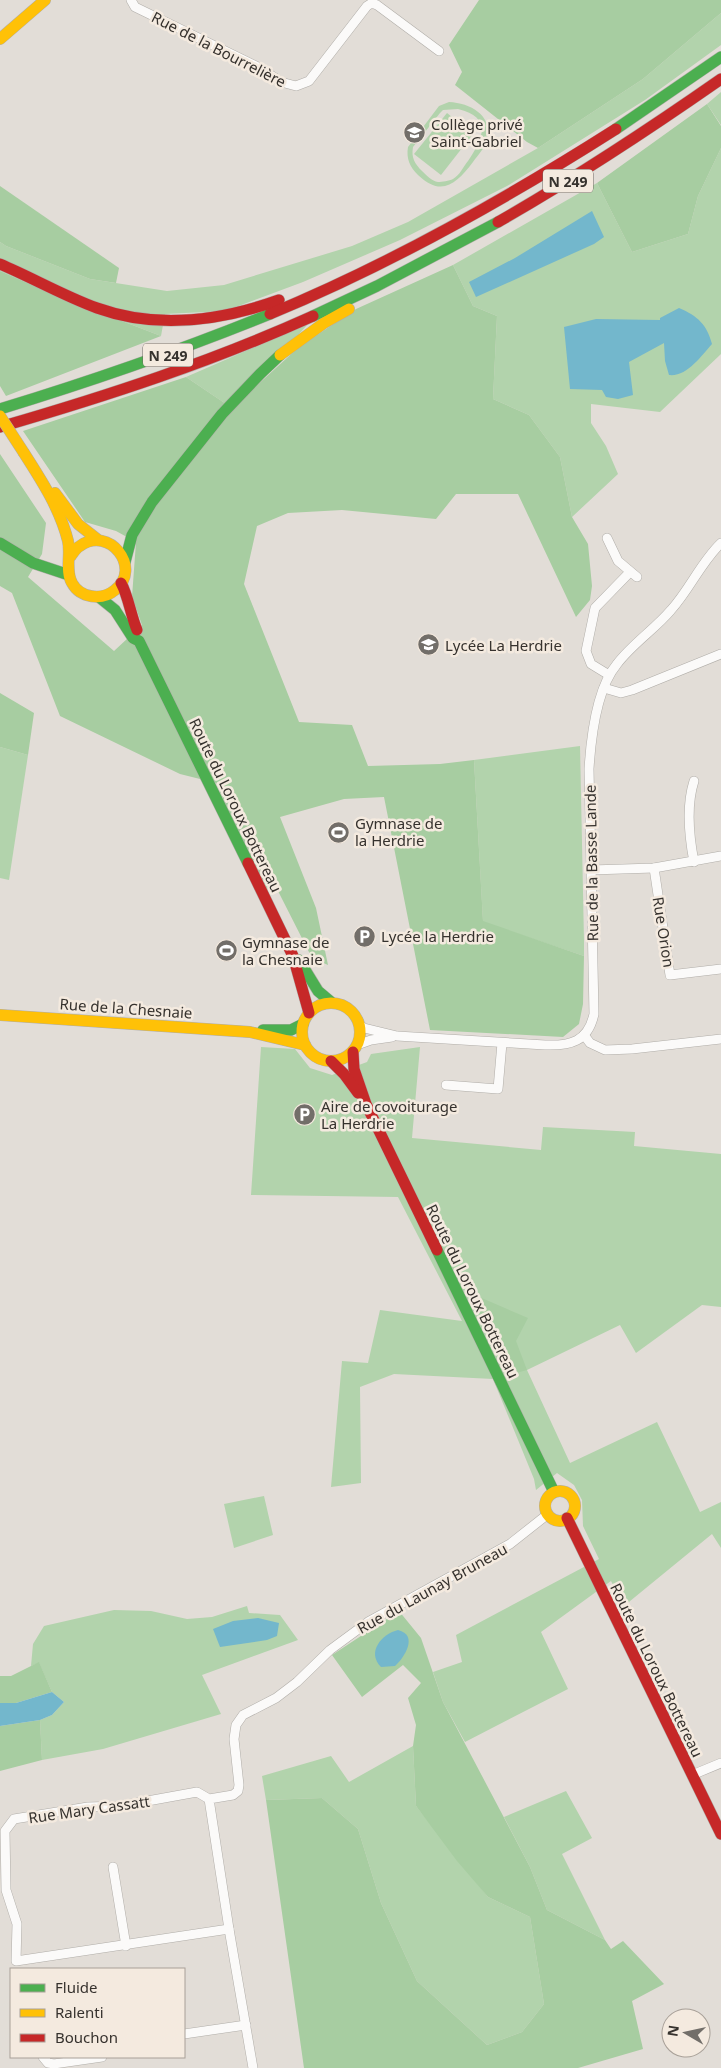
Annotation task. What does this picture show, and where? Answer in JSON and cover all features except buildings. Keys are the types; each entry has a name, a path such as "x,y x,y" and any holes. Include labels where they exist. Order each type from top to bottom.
{"main road":[{"path":"0,38 45,0"},
{"name":"N 249","path":"0,409 48,396 151,361 234,330 331,288 445,231 542,176 643,112 721,57"},
{"name":"N 249","path":"0,427 121,390 203,361 288,326 414,268 525,207 586,170 666,118 721,79"},
{"path":"0,264 97,308 152,321 193,321 227,316 275,302 315,286 331,288"},
{"path":"125,562 130,541 140,518 224,410 248,384 306,334 338,314 404,281 414,268"},
{"path":"0,416 36,471 78,524 96,539 106,541 115,546 121,553 126,569 121,584 108,595 100,597 84,594 72,583 69,575 69,544 63,523 36,471"},
{"path":"70,557 80,544 96,539"},
{"path":"0,543 14,553 52,572 69,575"},
{"path":"100,597 115,610 133,638 139,641 139,634 130,614 124,588 121,584"},
{"name":"Route du Loroux Bottereau","path":"139,641 293,956 298,960 318,991 331,1002"},
{"name":"Route du Loroux Bottereau","path":"293,956 293,964 308,997 309,1012"},
{"path":"250,1032 305,1045 316,1056 331,1061 339,1060 355,1048 361,1032 360,1025 353,1012 346,1007 331,1002 315,1007 309,1012 303,1024 302,1031 305,1045"},
{"name":"Rue de la Chesnaie","path":"0,1015 250,1032"},
{"path":"250,1032 258,1030 291,1030 303,1024"},
{"name":"Route du Loroux Bottereau","path":"355,1048 354,1069 366,1104 554,1492"},
{"name":"Route du Loroux Bottereau","path":"331,1061 344,1074 366,1104"},
{"path":"554,1492 568,1493 574,1501 573,1511 567,1518 559,1520 548,1514 546,1502 554,1492"},
{"name":"Route du Loroux Bottereau","path":"567,1518 721,1834"}],"street":[{"name":"Rue de la Bourrelière","path":"131,0 135,7 260,68 281,82 296,86 309,81 367,6 372,4 377,5 439,51"},
{"path":"607,538 618,561 633,574 595,608 586,651 591,664 609,675"},
{"name":"Rue de la Basse Lande","path":"584,1036 592,1024 594,1014 589,784 591,743 604,688 609,675 618,662 672,610 721,543"},
{"path":"604,688 621,693 632,690 721,654"},
{"path":"694,781 689,796 690,834 694,862"},
{"path":"591,870 654,868 721,856"},
{"name":"Rue Orion","path":"654,868 670,975 721,969"},
{"path":"360,1025 364,1028 397,1036 562,1046 584,1036 590,1043 605,1050 632,1049 721,1039"},
{"path":"355,1048 371,1040 397,1036"},
{"path":"446,1085 498,1089 502,1043"},
{"name":"Rue du Launay Bruneau","path":"243,1714 276,1698 297,1682 330,1650 368,1622 510,1544 548,1514"},
{"name":"Rue Mary Cassatt","path":"229,1929 17,1965 17,1924 6,1890 5,1831 14,1819 88,1807 120,1806 197,1792 209,1799 233,1795 238,1791 239,1785 234,1739 236,1725 243,1714"},
{"path":"692,1775 721,1762"},
{"path":"209,1799 253,2068"},
{"path":"113,1867 126,1946"},
{"path":"185,2034 246,2025"},
{"path":"43,2058 48,2063 54,2064 95,2058"}],"green space":[{"path":"479,0 721,0 721,13 643,79 538,148 527,142 455,85 462,72 449,45"},
{"path":"721,13 721,45 645,100 507,186 400,240 303,282 225,311 165,314 161,336 62,298 0,271 0,242 90,279 167,291 224,285 352,246 408,222 538,148 643,79"},
{"path":"721,92 721,125 707,104"},
{"path":"449,102 472,108 483,117 487,123 488,131 485,145 467,170 455,181 442,187 434,186 418,175 408,159 408,147 439,106","holes":["458,109 476,117 482,130 478,145 460,173 451,180 438,182 425,174 416,163 413,158 413,147 443,110"]},
{"path":"707,104 721,126 721,148 698,196 688,234 632,252 597,183"},
{"path":"447,113 473,134 441,175 414,154"},
{"path":"721,148 721,354 660,412 591,404 591,423 606,446 618,474 572,517 560,457 529,415 493,399 497,316 473,306 453,265 597,183 632,252 688,234 698,196"},
{"path":"0,186 119,268 116,283 90,279 0,242"},
{"path":"453,265 473,306 497,316 493,399 529,415 560,457 572,517 588,544 592,586 590,600 576,617 518,494 456,494 436,519 342,510 288,513 257,526 244,584 299,722 352,725 368,766 440,764 474,760 483,921 584,956 583,1004 579,1024 563,1037 430,1030 384,797 344,799 280,817 316,908 328,965 312,958 278,891 264,890 216,783 180,774 60,716 12,593 0,586 0,454 46,523 42,554 28,577 114,651 142,625 132,597 136,542 116,531 85,522 23,431 186,377 232,408 299,347 356,309"},
{"path":"0,271 62,298 161,336 6,396 0,386"},
{"path":"308,324 232,408 186,377"},
{"path":"0,693 34,713 28,755 0,747"},
{"path":"580,746 584,956 483,922 474,760"},
{"path":"0,747 28,755 9,880 0,878"},
{"path":"261,1047 295,1049 310,1068 332,1075 367,1062 371,1054 420,1047 412,1138 541,1150 543,1127 635,1132 634,1146 721,1154 721,1307 702,1305 636,1353 620,1325 527,1370 570,1463 657,1422 700,1512 721,1502 721,1548 712,1534 624,1606 611,1581 541,1632 568,1689 465,1742 443,1702 433,1672 462,1662 456,1635 599,1559 583,1526 582,1500 574,1485 557,1473 536,1490 534,1479 493,1379 394,1374 360,1387 361,1483 331,1487 342,1361 368,1363 380,1310 462,1321 398,1197 251,1195"},
{"path":"470,1293 528,1318 516,1341 527,1370 505,1376"},
{"path":"264,1496 273,1535 234,1548 224,1504"},
{"path":"247,1606 249,1613 280,1615 298,1640 202,1675 221,1714 103,1749 42,1760 40,1720 52,1715 64,1702 52,1692 39,1663 31,1666 33,1644 44,1626 114,1610 151,1611 187,1619 212,1617"},
{"path":"399,1611 421,1638 443,1702 530,1867 547,1910 605,1940 611,1949 623,1941 664,1984 632,2001 643,2049 578,2068 304,2068 266,1800 322,1798 358,1829 381,1903 417,1981 487,2045 522,2032 544,2004 530,1917 488,1897 457,1861 416,1806 413,1746 416,1725 408,1698 421,1683 403,1665 362,1697 332,1655"},
{"path":"39,1662 52,1692 16,1703 0,1703 0,1676 11,1676"},
{"path":"40,1720 42,1760 0,1771 0,1726"},
{"path":"413,1746 416,1806 488,1897 530,1917 544,2004 522,2032 487,2045 417,1981 381,1903 358,1829 322,1798 266,1800 262,1776 331,1756 349,1782"},
{"path":"566,1791 592,1838 562,1854 605,1940 547,1910 530,1867 504,1817"}],"water":[{"path":"592,211 604,237 594,244 476,297 469,282 515,258"},
{"path":"679,308 701,322 712,344 688,369 676,375 669,375 665,361 664,343 629,362 633,395 618,399 606,397 602,390 570,389 564,327 596,319 660,320 660,318"},
{"path":"258,1618 279,1623 277,1636 267,1640 220,1647 213,1629 233,1621"},
{"path":"398,1630 408,1637 408,1647 395,1666 381,1667 375,1655 378,1644 386,1635"},
{"path":"52,1692 64,1702 52,1715 40,1720 0,1726 0,1703 16,1703"}],"traffic: fast":[{"path":"616,129 721,57"},
{"path":"313,316 377,286 498,222"},
{"path":"0,409 136,364 270,314"},
{"path":"125,562 132,535 152,502 222,414 280,355"},
{"path":"0,543 33,563 69,575"},
{"path":"99,597 115,610 133,638 139,641 248,863"},
{"path":"299,960 318,991 331,1002"},
{"path":"263,1030 291,1030 303,1024"},
{"path":"437,1250 554,1492"}],"traffic: slow":[{"path":"0,39 45,0"},
{"path":"280,355 324,323 349,309"},
{"path":"0,416 24,453"},
{"path":"24,453 44,485 65,529 69,552 68,568 72,583 80,592 98,597 115,590 123,581 124,561 119,552 111,545 102,541 91,541 79,547 70,557"},
{"path":"55,493 78,524 97,539"},
{"path":"325,1003 337,1003 352,1011 360,1026 360,1032 360,1038 352,1053 337,1061 325,1061 310,1053 302,1038 302,1026 310,1011 325,1003"},
{"path":"0,1015 250,1032 305,1045"},
{"path":"560,1491 570,1496 575,1506 570,1516 560,1521 550,1516 545,1506 550,1496 560,1491"}],"traffic: jam":[{"path":"498,222 611,153 721,79"},
{"path":"270,314 315,295 404,252 490,205 616,129"},
{"path":"0,264 97,308 143,319 166,321 212,318 279,300"},
{"path":"0,427 158,377 275,333 313,316"},
{"path":"121,583 126,593 137,630"},
{"path":"248,863 293,956 309,1013"},
{"path":"353,1052 354,1069 366,1104 437,1250"},
{"path":"331,1061 344,1074 358,1093"},
{"path":"567,1518 721,1834"}],"place":[{"name":"Collège privé Saint-Gabriel","path":"415,133"},
{"name":"Lycée La Herdrie","path":"429,645"},
{"name":"Gymnase de la Herdrie","path":"339,832"},
{"name":"Lycée la Herdrie","path":"365,936"},
{"name":"Gymnase de la Chesnaie","path":"226,951"},
{"name":"Aire de covoiturage La Herdrie","path":"305,1115"}]}
